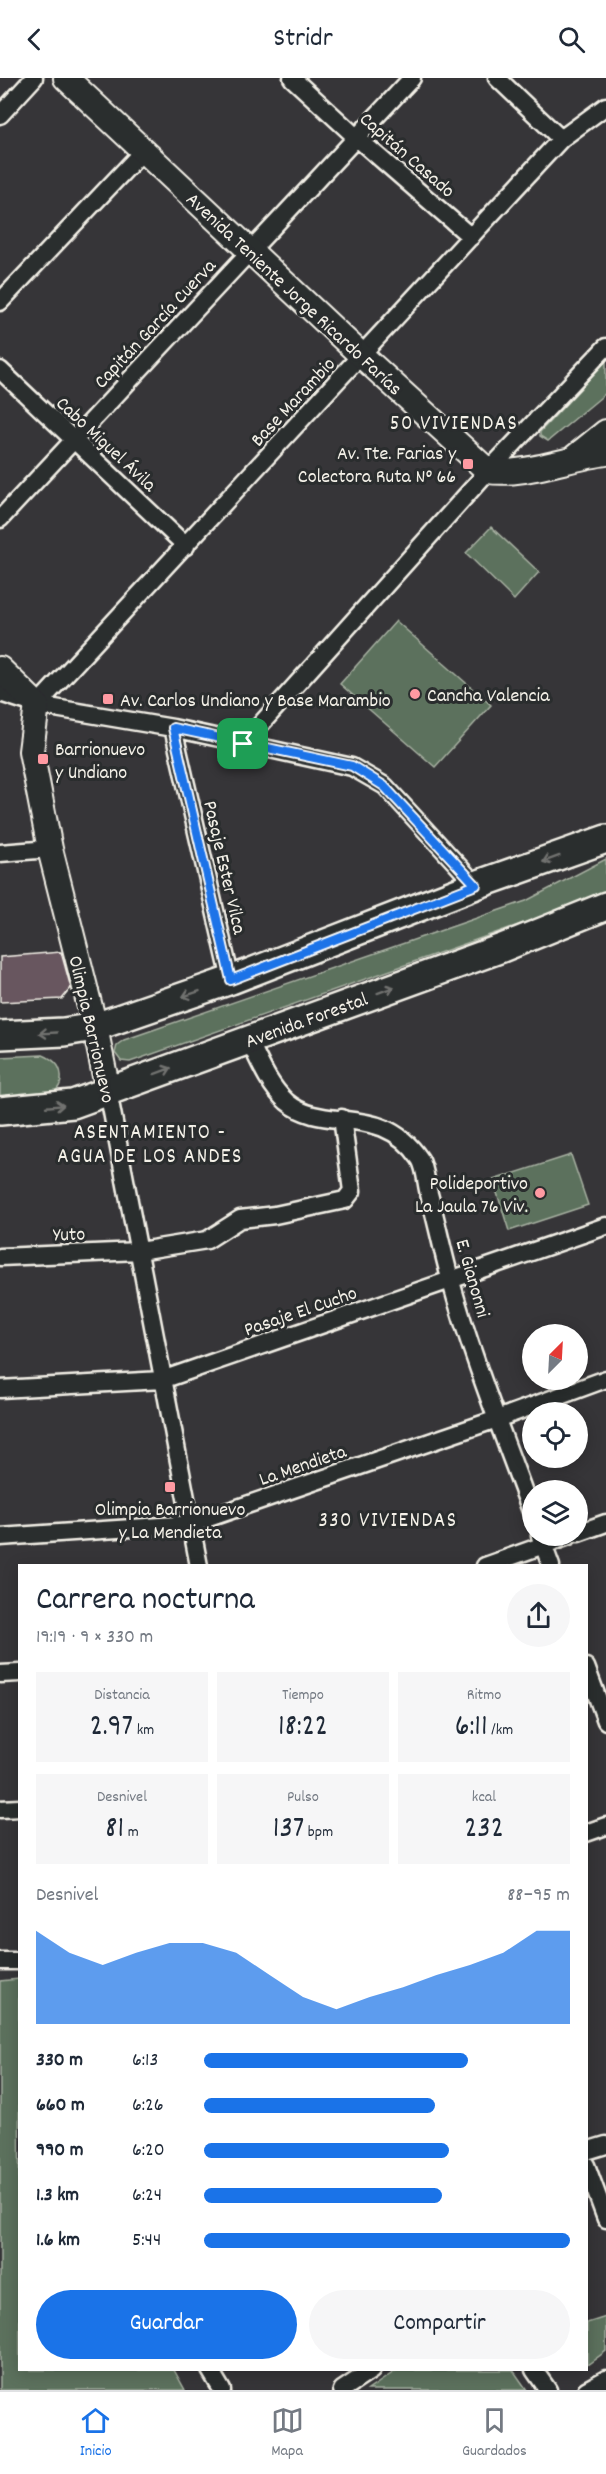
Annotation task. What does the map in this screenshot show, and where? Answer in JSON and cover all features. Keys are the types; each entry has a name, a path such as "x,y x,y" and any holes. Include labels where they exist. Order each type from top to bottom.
{"main road":[{"path":"0,1035 64,1032 95,1027 231,980 476,885 606,839"},
{"name":"Avenida Forestal","path":"0,1111 73,1104 502,948 606,906"}],"street":[{"path":"0,115 34,78"},
{"name":"Avenida Teniente Jorge Ricardo Farías","path":"66,78 250,252 488,471"},
{"name":"Capitán Casado","path":"292,78 471,237"},
{"name":"Capitán García Cuerva","path":"0,519 412,78"},
{"path":"497,78 561,139"},
{"name":"Base Marambio","path":"37,705 561,139 606,106"},
{"path":"0,302 143,151"},
{"path":"243,744 488,471 606,347"},
{"name":"Cabo Miguel Ávila","path":"0,370 186,546"},
{"path":"575,457 606,432"},
{"path":"488,471 505,473 575,457 606,453"},
{"path":"0,669 37,705"},
{"path":"0,693 37,705 173,728 352,766 384,786 476,885"},
{"name":"Olimpia Barrionuevo","path":"37,705 32,751 50,849 95,1027 199,1564"},
{"name":"Pasaje Ester Vilca","path":"173,728 231,980"},
{"path":"0,853 50,849"},
{"name":"E. Gianonni","path":"249,1040 272,1084 287,1102 307,1114 380,1126 401,1140 421,1160 451,1280 522,1487"},
{"name":"Yuto","path":"0,1257 139,1251 207,1240 240,1219 275,1215 345,1200 352,1191 342,1118"},
{"name":"Pasaje El Cucho","path":"0,1389 162,1380 606,1226"},
{"name":"La Mendieta","path":"0,1537 191,1524 497,1419 606,1378"},
{"path":"588,1529 606,1523"},
{"path":"489,1564 529,1546"},
{"path":"544,1546 550,1564"},
{"path":"0,1674 18,1673"},
{"path":"592,1674 606,1721"},
{"path":"0,1809 18,1808"},
{"path":"588,1832 606,1826"},
{"path":"0,1961 18,1961"},
{"path":"588,2150 606,2145"},
{"path":"588,2170 606,2219"},
{"path":"211,2371 222,2390"},
{"path":"342,2390 367,2371"},
{"path":"535,2371 548,2390"},
{"path":"586,2390 606,2379"}],"green space":[{"path":"606,361 606,393 548,441 540,436 540,432"},
{"path":"491,527 539,572 514,600 466,553"},
{"name":"Cancha Valencia","path":"396,621 491,705 435,767 340,684"},
{"path":"606,859 606,894 130,1062 121,1061 115,1053 117,1045 124,1040 526,901"},
{"path":"43,1055 55,1062 60,1071 60,1084 55,1091 28,1100 0,1101 0,1057"},
{"name":"Polideportivo La Jaula 76 Viv.","path":"571,1155 588,1205 509,1231 493,1180"},
{"path":"18,1979 18,2371 175,2371 185,2390 0,2390 0,1981"},
{"path":"606,2317 606,2351 588,2364 588,2323"},
{"path":"396,2371 514,2371 527,2390 368,2390"}],"building":[{"path":"61,952 71,988 62,999 0,1002 0,957"}],"place":[{"name":"Av. Tte. Farias y Colectora Ruta N° 66","path":"468,464"},
{"name":"Cancha Valencia","path":"415,694"},
{"name":"Av. Carlos Undiano y Base Marambio","path":"108,699"},
{"name":"Barrionuevo y Undiano","path":"43,759"},
{"name":"Polideportivo La Jaula 76 Viv.","path":"540,1193"},
{"name":"Olimpia Barrionuevo y La Mendieta","path":"170,1487"}],"district":[{"name":"50 VIVIENDAS","path":"454,422"},
{"name":"ASENTAMIENTO - AGUA DE LOS ANDES","path":"150,1143"},
{"name":"330 VIVIENDAS","path":"388,1519"}],"route":[{"path":"173,728 243,744 352,766 384,786 476,885 231,980 173,728"}]}
